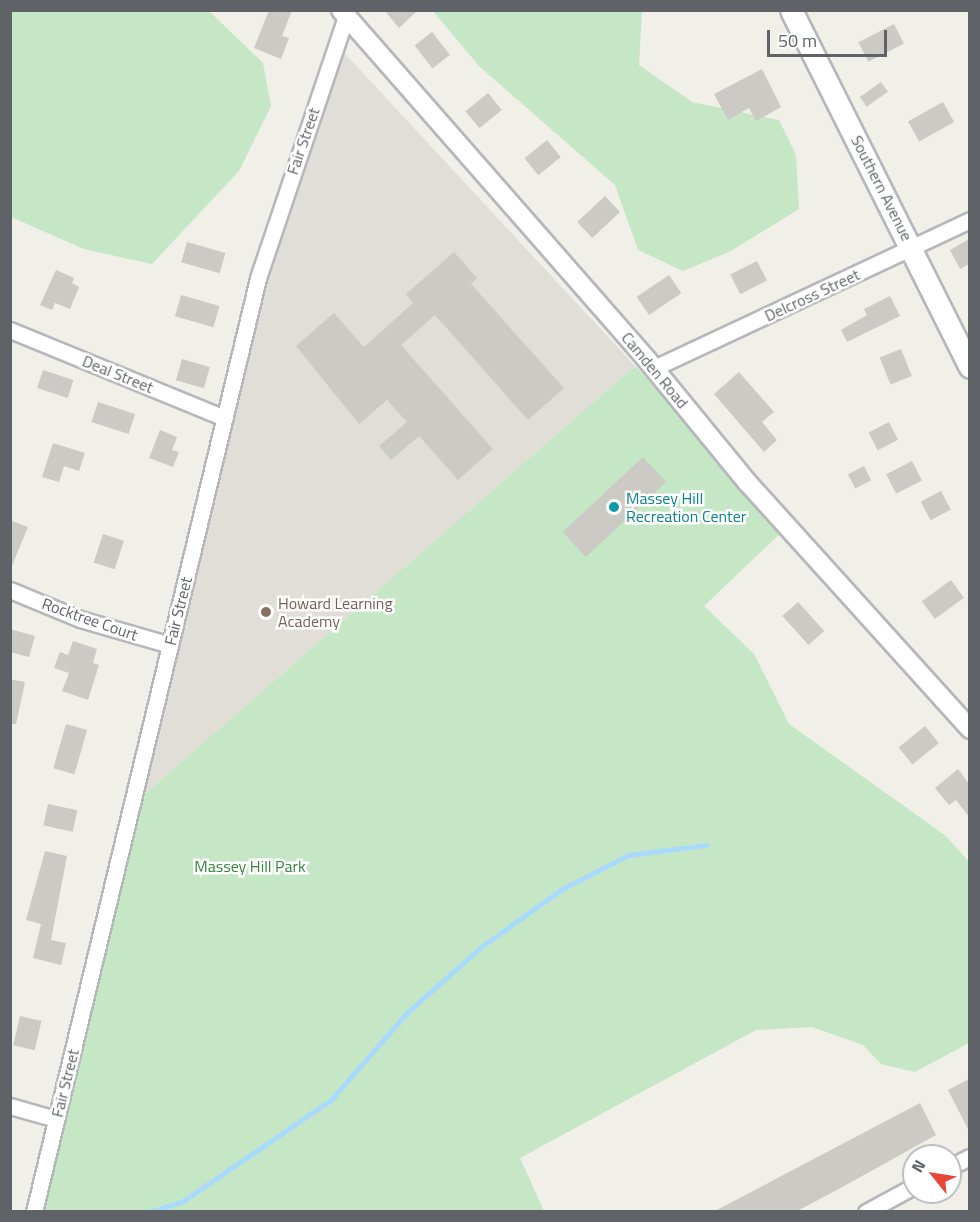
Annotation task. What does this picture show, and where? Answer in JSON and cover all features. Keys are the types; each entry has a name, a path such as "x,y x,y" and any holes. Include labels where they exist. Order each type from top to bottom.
{"main road":[{"name":"Southern Avenue","path":"791,10 913,249 969,367"}],"street":[{"name":"Camden Road","path":"343,13 654,368 747,482 969,729"},
{"name":"Fair Street","path":"34,1212 258,278 343,13"},
{"name":"Delcross Street","path":"654,368 913,249 969,220"},
{"name":"Deal Street","path":"10,330 225,418"},
{"name":"Rocktree Court","path":"10,590 80,619 170,645"},
{"path":"10,1106 56,1119"},
{"path":"866,1212 902,1192"}],"shaded area":[{"name":"Howard Learning Academy","path":"336,44 635,366 131,806 225,418"}],"green space":[{"path":"11,10 202,11 211,13 263,63 271,106 239,171 152,264 84,249 11,217"},
{"path":"433,11 642,11 639,65 692,102 779,120 796,155 799,209 731,251 683,271 638,250 615,185 479,66"},
{"name":"Massey Hill Park","path":"635,366 788,526 704,606 754,654 789,724 946,836 969,862 969,1043 915,1072 881,1064 863,1045 812,1027 756,1030 520,1158 544,1211 34,1212 131,806"}],"building":[{"path":"269,10 292,10 282,36 289,38 281,59 254,48"},
{"path":"384,10 418,10 399,28"},
{"path":"894,24 904,44 868,62 858,42"},
{"path":"432,32 450,55 433,68 415,46"},
{"path":"762,69 781,107 756,121 749,108 728,120 714,94"},
{"path":"881,82 888,92 867,107 860,97"},
{"path":"488,93 502,110 479,128 465,111"},
{"path":"943,102 954,122 919,142 908,121"},
{"path":"547,140 561,157 538,175 524,158"},
{"path":"605,196 620,212 592,238 577,222"},
{"path":"969,239 969,264 960,269 950,250"},
{"path":"187,242 225,253 220,273 181,262"},
{"path":"454,252 477,278 471,284 564,388 528,420 435,315 401,345 493,449 458,480 419,436 391,460 379,446 407,422 387,400 359,424 296,346 334,313 364,347 413,303 406,294"},
{"path":"757,261 767,281 740,294 730,275"},
{"path":"56,270 74,278 72,283 79,287 70,309 55,303 52,310 40,305"},
{"path":"669,275 681,293 649,315 637,297"},
{"path":"181,295 219,306 213,327 175,316"},
{"path":"890,296 900,316 847,342 841,330 867,315 864,309"},
{"path":"901,349 912,376 891,385 880,358"},
{"path":"182,359 210,367 204,388 176,380"},
{"path":"43,370 73,380 68,398 37,388"},
{"path":"739,372 774,412 762,422 777,440 764,452 714,394"},
{"path":"98,402 135,414 129,434 92,422"},
{"path":"889,422 898,440 878,450 869,432"},
{"path":"160,430 177,437 172,450 179,452 173,467 149,458"},
{"path":"53,443 85,453 79,471 64,466 59,482 42,477"},
{"name":"Massey Hill Recreation Center","path":"643,457 666,482 586,557 563,532"},
{"path":"912,461 922,481 896,494 886,474"},
{"path":"864,466 871,480 855,488 848,474"},
{"path":"941,491 951,510 931,520 921,502"},
{"path":"10,520 28,527 11,568 10,568"},
{"path":"103,534 124,541 115,569 94,563"},
{"path":"951,580 964,598 935,619 922,601"},
{"path":"798,602 824,631 808,645 782,616"},
{"path":"10,629 35,636 29,657 10,652"},
{"path":"73,641 97,649 93,663 99,665 88,700 62,691 69,673 54,668 60,652 68,655"},
{"path":"10,679 25,682 16,724 10,724"},
{"path":"66,724 87,730 74,774 53,768"},
{"path":"925,726 939,743 912,764 899,747"},
{"path":"958,769 969,784 969,817 956,800 949,805 935,788"},
{"path":"48,804 77,810 73,832 43,826"},
{"path":"45,851 67,856 51,940 66,943 61,965 33,958 41,924 26,920"},
{"path":"20,1016 41,1021 35,1050 13,1045"},
{"path":"969,1079 969,1131 948,1090"},
{"path":"920,1103 936,1135 920,1144 902,1144 902,1154 795,1212 713,1212"}],"waterway":[{"path":"150,1212 183,1201 331,1100 407,1013 481,947 562,889 629,855 706,845"}],"place":[{"name":"Massey Hill Recreation Center","path":"614,507"},
{"name":"Howard Learning Academy","path":"266,612"}]}
